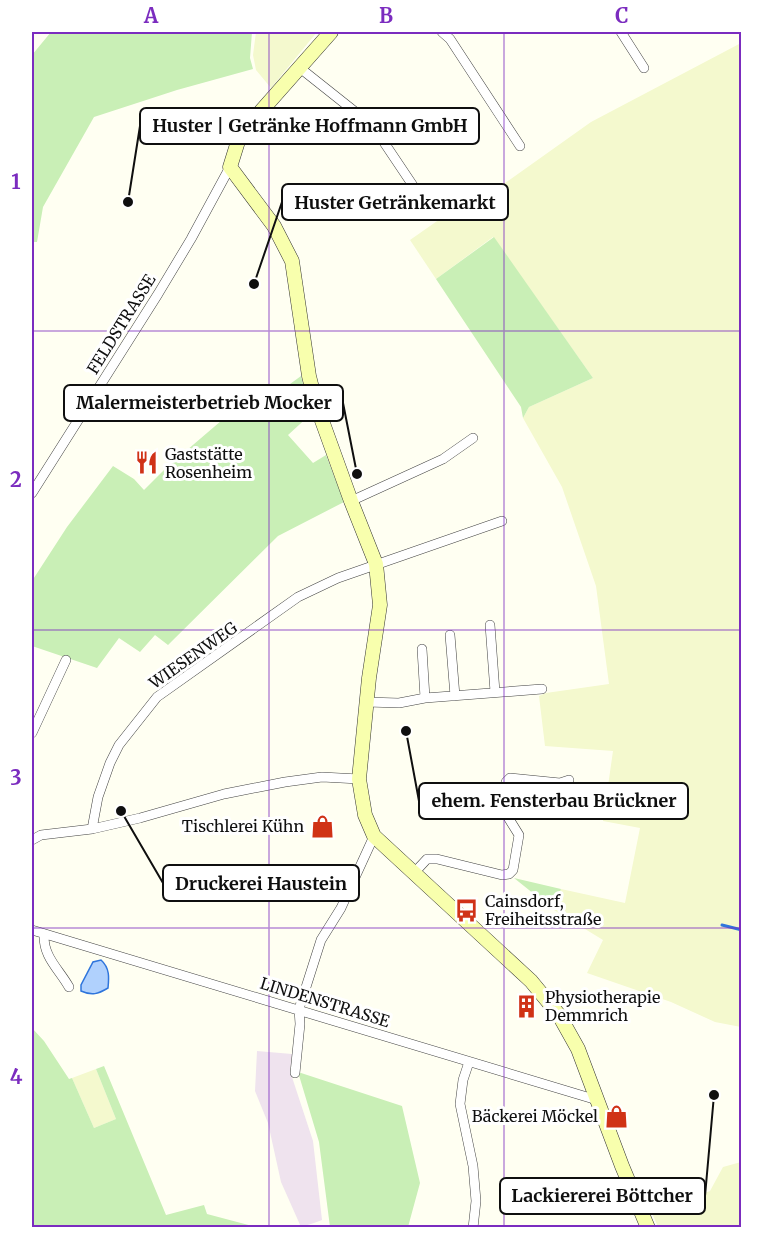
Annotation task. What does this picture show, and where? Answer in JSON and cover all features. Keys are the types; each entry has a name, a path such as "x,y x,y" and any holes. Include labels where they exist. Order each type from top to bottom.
{"street":[{"path":"331,32 240,135 230,167 274,226 292,261 309,376 314,395 376,564 380,605 369,678 359,779 365,815 374,836 531,981 559,1016 578,1049 622,1166 648,1227"},
{"path":"442,32 450,39 520,146"},
{"path":"621,32 644,68"},
{"path":"300,68 373,126 422,199"},
{"name":"FELDSTRASSE","path":"32,493 158,294 230,167"},
{"path":"351,501 442,459 473,438"},
{"name":"WIESENWEG","path":"92,829 98,797 119,745 158,697 298,597 338,578 502,521"},
{"path":"490,625 495,692"},
{"path":"450,634 455,696"},
{"path":"422,649 425,698"},
{"path":"32,733 66,660"},
{"path":"367,702 399,704 425,698 542,689"},
{"path":"32,840 41,835 92,829 224,794 285,782 322,777 359,779"},
{"path":"414,873 428,860 437,859 502,875 509,874 513,870 519,835 501,806 506,782 510,778 560,783 569,780"},
{"path":"295,1073 300,1024 299,1009 321,940 341,908 374,836"},
{"name":"LINDENSTRASSE","path":"32,930 597,1100"},
{"path":"44,934 48,957 69,987"},
{"path":"469,1062 463,1080 460,1104 473,1166 476,1201 473,1227"}],"shaded area":[{"path":"257,1051 292,1054 290,1071 313,1141 322,1220 301,1227 281,1182 268,1123 255,1091"}],"green space":[{"path":"51,32 252,32 250,58 253,69 177,90 94,117 43,207 37,242 32,242 32,55"},
{"path":"256,32 317,32 271,88 256,70 253,55"},
{"path":"741,43 741,1027 715,1022 671,1002 587,973 603,940 554,910 561,889 625,903 640,828 603,821 613,751 545,746 539,696 609,684 596,586 562,487 523,418 529,407 593,378 493,237 436,279 410,240 450,212 491,193 591,122"},
{"path":"494,237 593,378 529,407 523,418 521,407 436,279"},
{"path":"301,376 311,414 288,435 313,463 326,455 344,502 278,536 168,645 155,635 140,652 119,638 97,668 32,646 32,581 67,527 113,466 134,479 144,490 228,415 238,422"},
{"path":"514,878 561,889 554,910"},
{"path":"32,1028 44,1041 69,1079 72,1078 94,1128 116,1119 96,1069 104,1066 166,1215 204,1205 207,1214 256,1227 32,1227"},
{"path":"96,1069 116,1119 94,1128 72,1078"},
{"path":"298,1072 402,1106 420,1183 408,1227 330,1227 319,1142"},
{"path":"741,1162 741,1227 658,1227 652,1213 710,1191 723,1167"}],"water":[{"path":"101,960 109,977 108,988 95,994 81,991 81,985 93,962"}],"waterway":[{"path":"722,925 742,930"}],"place":[{"name":"Huster | Getränke Hoffmann GmbH","path":"128,202"},
{"name":"Huster Getränkemarkt","path":"254,284"},
{"name":"Gaststätte Rosenheim","path":"147,463"},
{"name":"Malermeisterbetrieb Mocker","path":"357,474"},
{"name":"ehem. Fensterbau Brückner","path":"406,731"},
{"name":"Druckerei Haustein","path":"121,811"},
{"name":"Tischlerei Kühn","path":"322,826"},
{"name":"Cainsdorf, Freiheitsstraße","path":"467,910"},
{"name":"Physiotherapie Demmrich","path":"527,1006"},
{"name":"Lackiererei Böttcher","path":"714,1095"},
{"name":"Bäckerei Möckel","path":"616,1116"}]}
